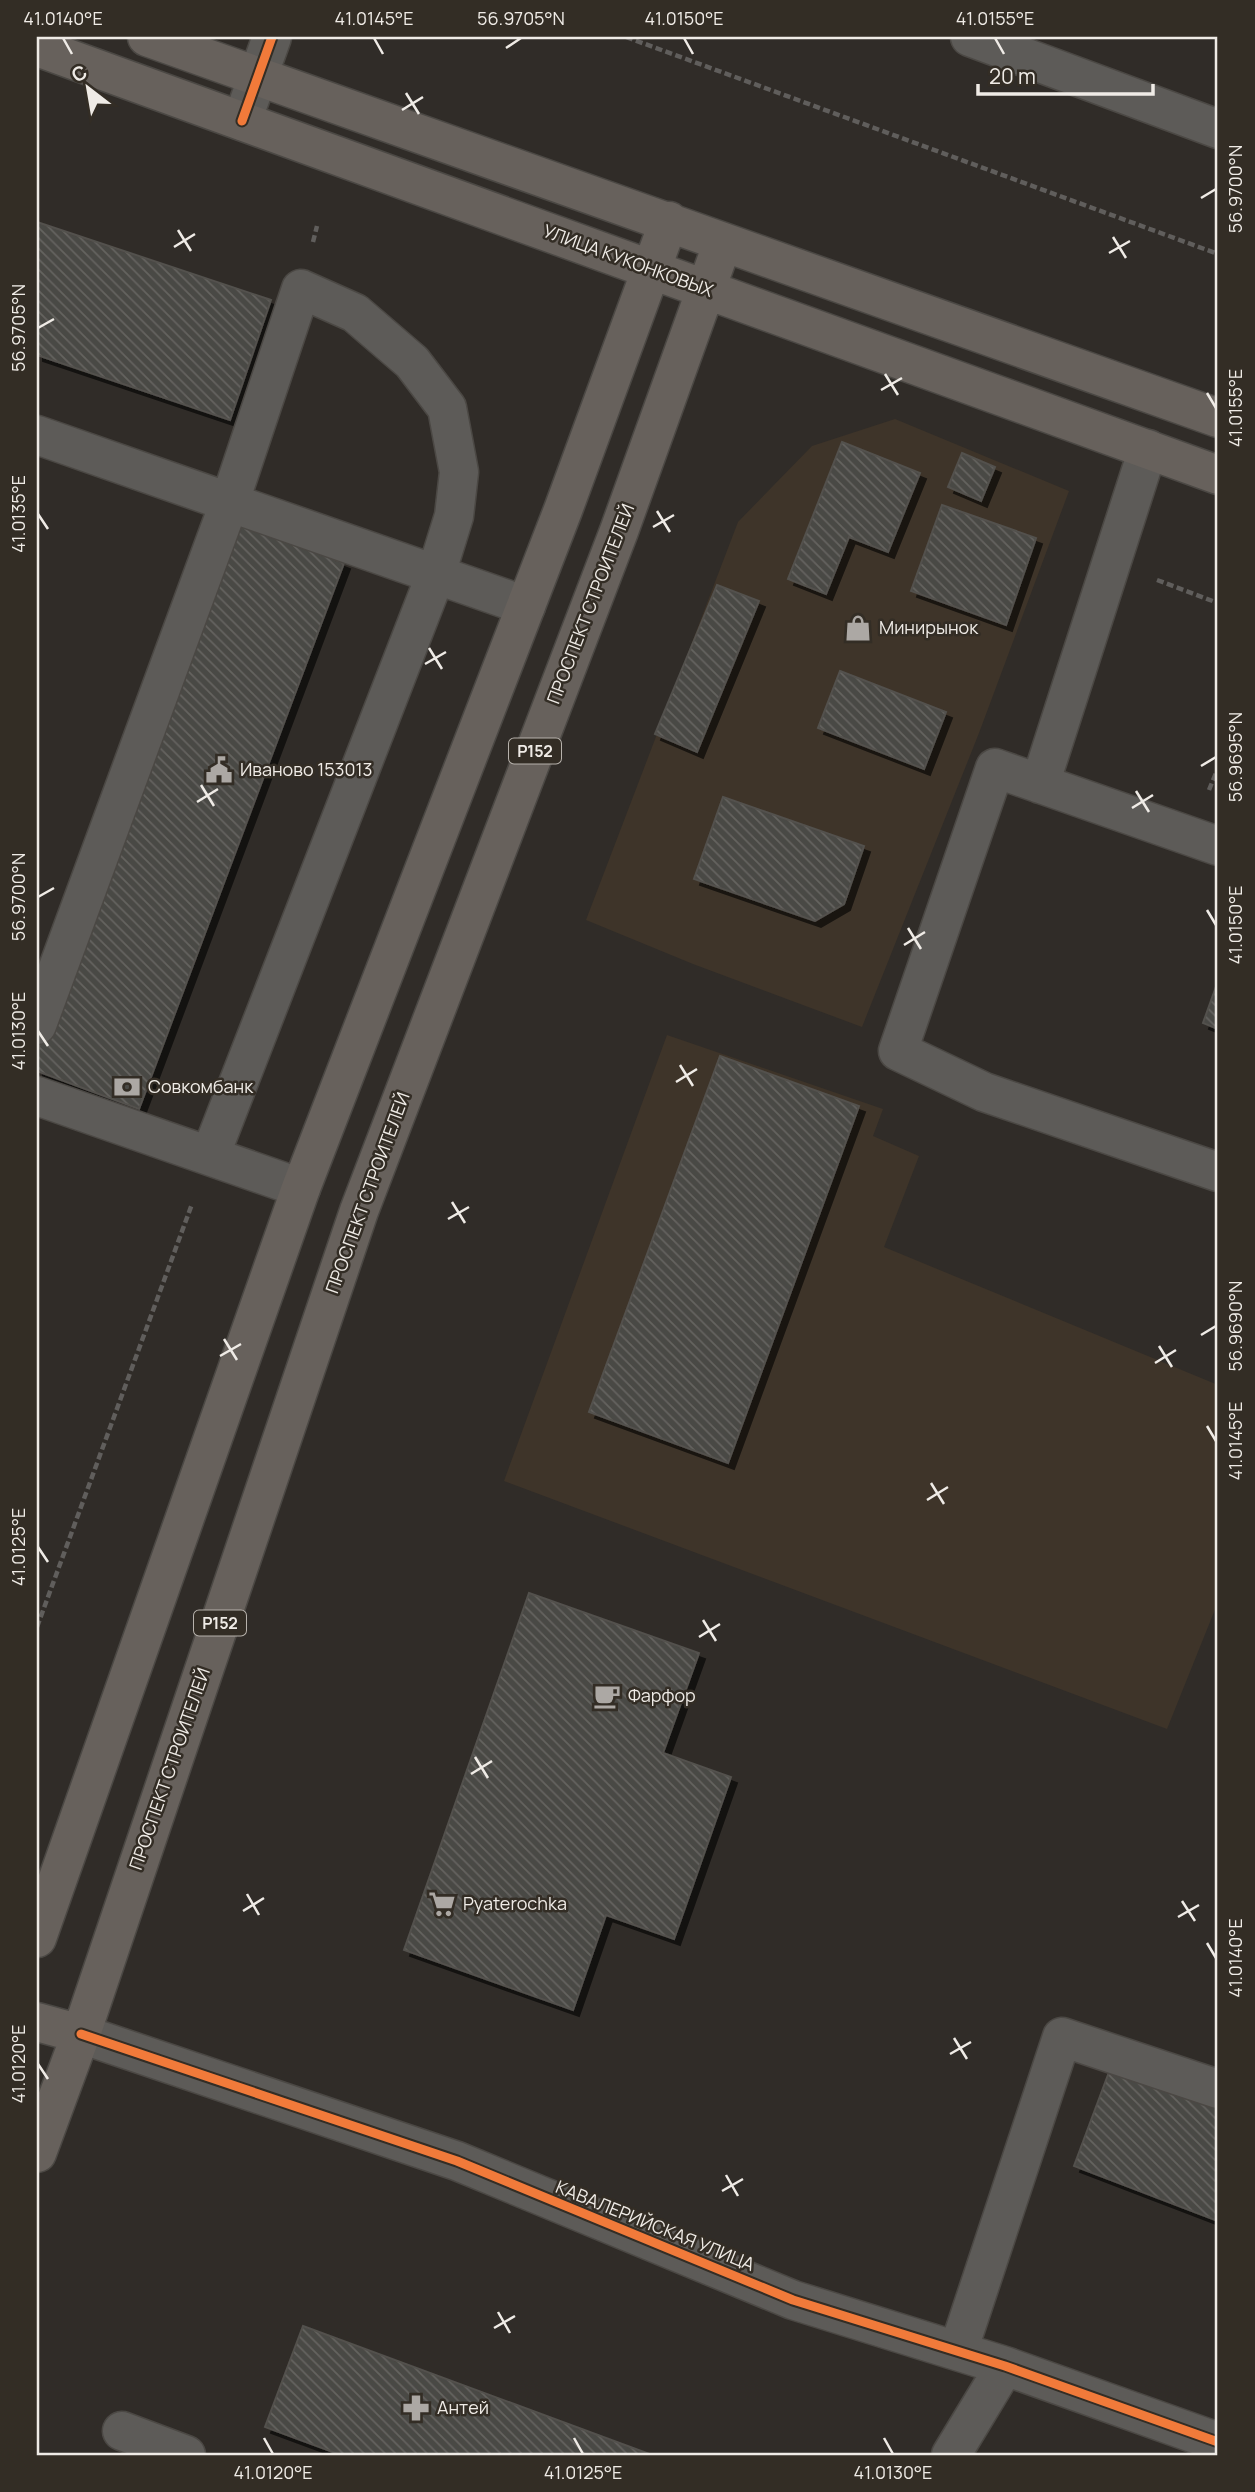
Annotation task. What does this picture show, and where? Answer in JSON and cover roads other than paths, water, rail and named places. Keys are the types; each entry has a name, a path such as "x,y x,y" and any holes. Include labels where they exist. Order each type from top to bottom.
{"main road":[{"path":"147,37 1218,418"},
{"name":"УЛИЦА КУКОНКОВЫХ","path":"37,47 1218,475"},
{"path":"37,1938 301,1188 526,606 670,221"},
{"name":"ПРОСПЕКТ СТРОИТЕЛЕЙ","path":"37,2153 81,2034 359,1211 619,531 723,242"},
{"name":"КАВАЛЕРИЙСКАЯ УЛИЦА","path":"37,2022 81,2034"}],"street":[{"path":"242,121 272,37"},
{"path":"970,37 1218,129"},
{"path":"37,1025 230,501 301,289 355,313 412,362 447,408 459,472 454,516 436,574 210,1156"},
{"path":"37,435 526,606"},
{"path":"1040,784 1148,449"},
{"path":"1218,846 995,768 898,1051 984,1092 1218,1172"},
{"path":"37,1096 301,1188"},
{"name":"КАВАЛЕРИЙСКАЯ УЛИЦА","path":"81,2034 457,2161 793,2300 1005,2365 1218,2442"},
{"path":"958,2350 1062,2037 1218,2089"},
{"path":"951,2455 1005,2365"},
{"path":"122,2431 186,2455"}],"place":[{"name":"Минирынок","path":"858,628"},
{"name":"Иваново 153013","path":"219,770"},
{"name":"Совкомбанк","path":"127,1087"},
{"name":"Фарфор","path":"607,1696"},
{"name":"Pyaterochka","path":"442,1904"},
{"name":"Антей","path":"416,2408"}]}
